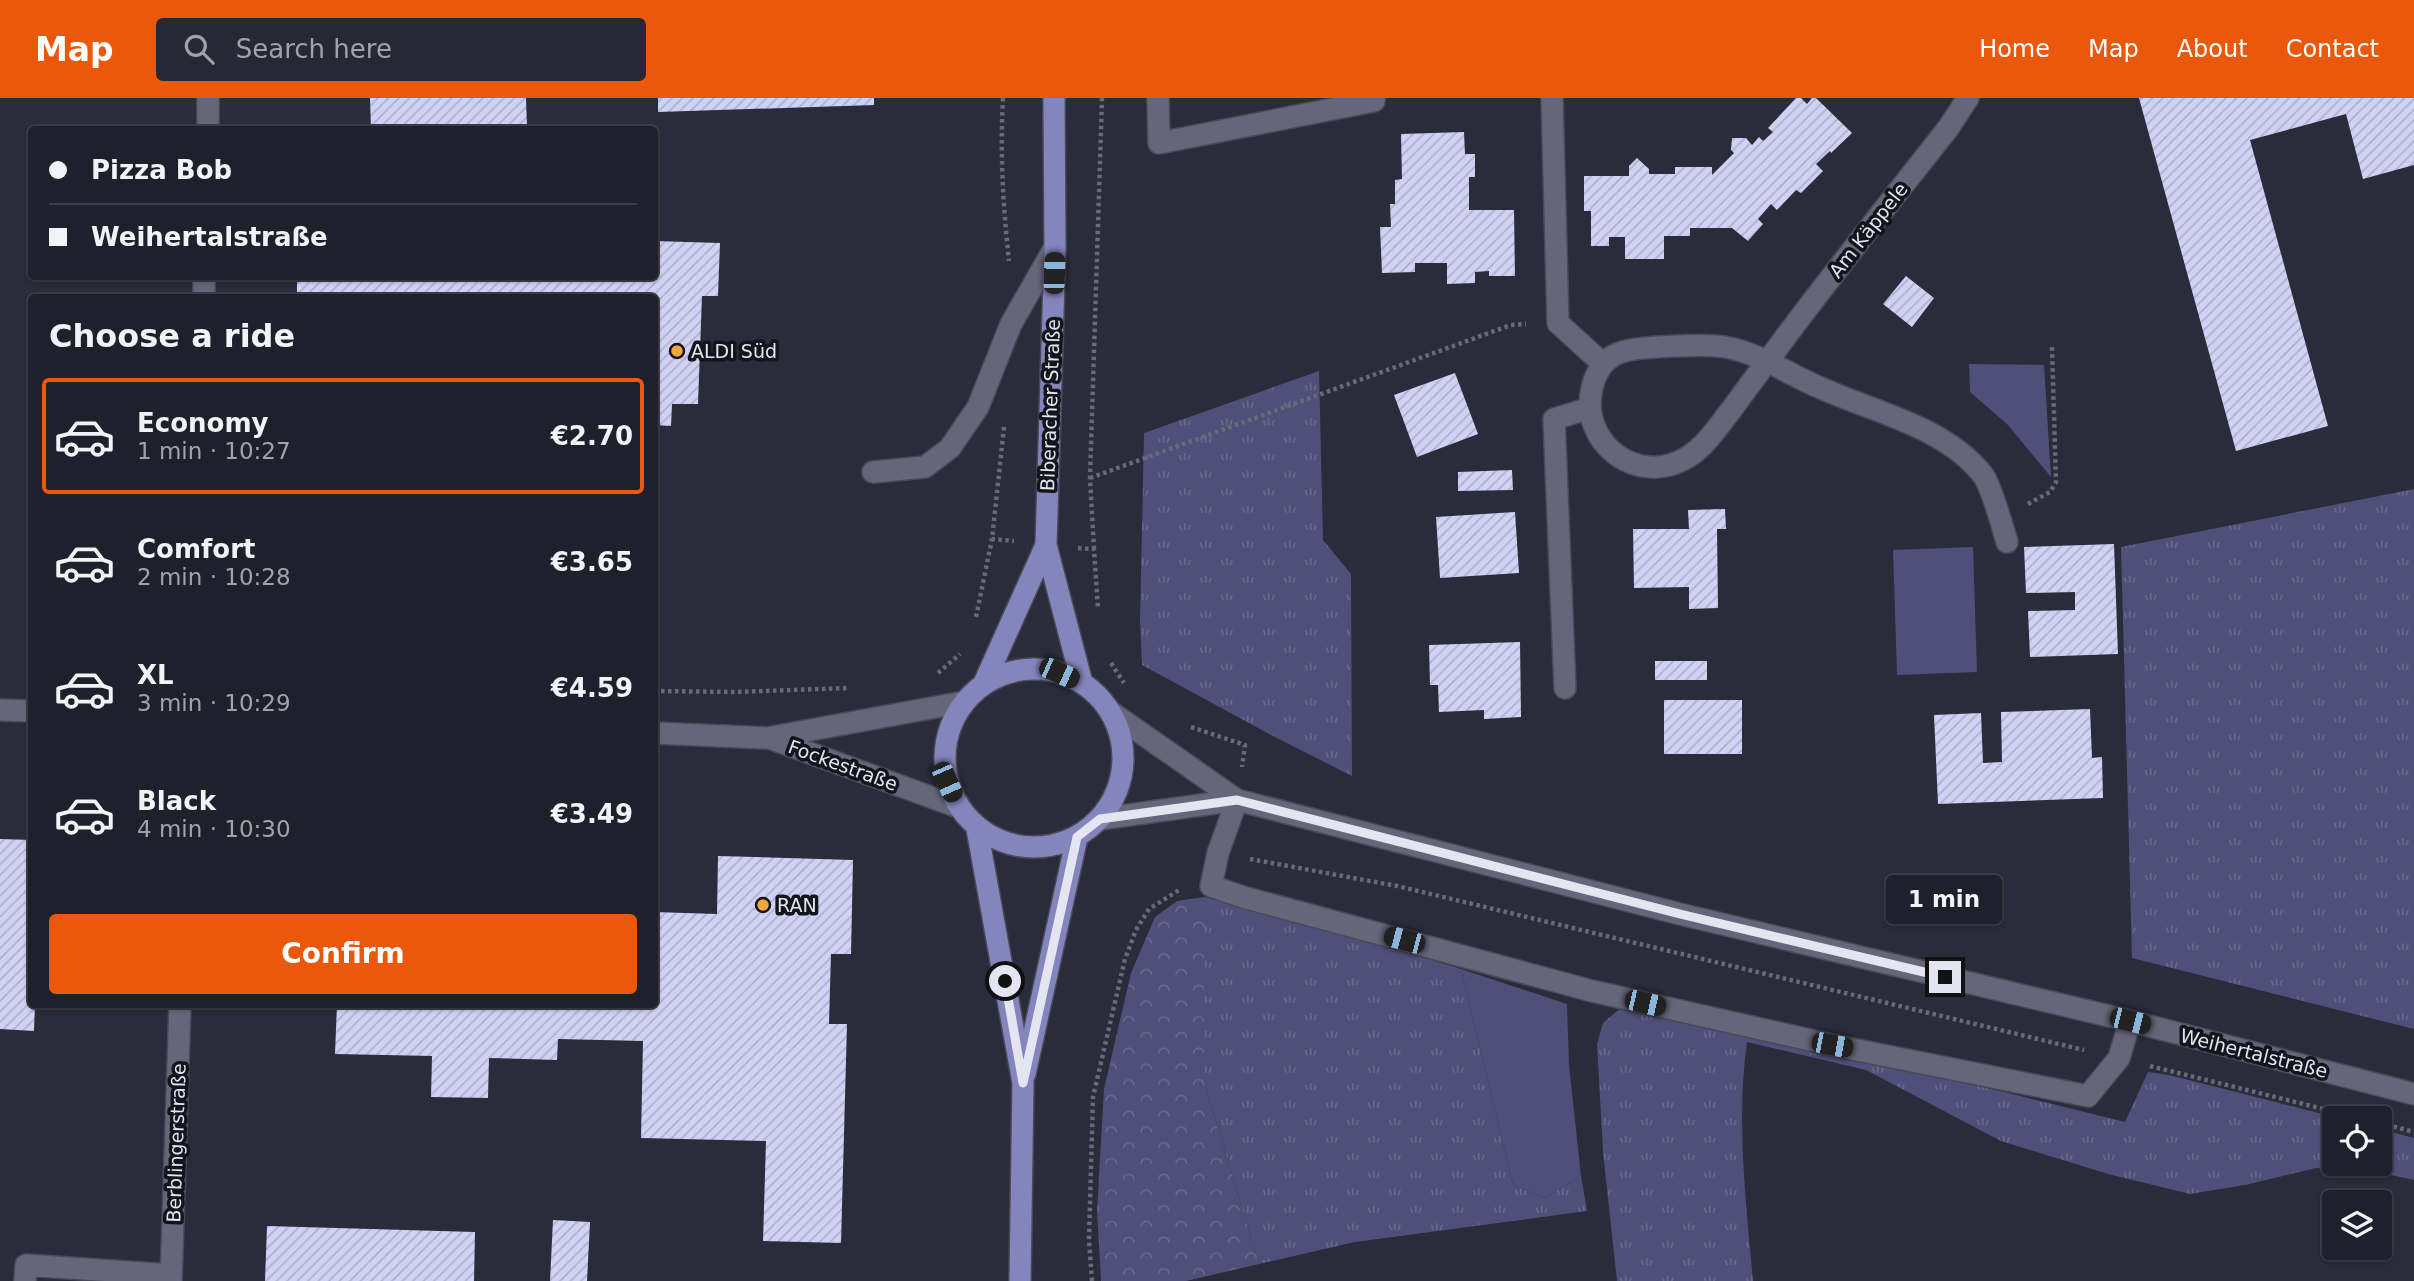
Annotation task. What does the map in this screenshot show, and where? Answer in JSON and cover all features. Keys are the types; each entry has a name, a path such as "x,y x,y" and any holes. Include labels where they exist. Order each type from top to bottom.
{"main road":[{"name":"Biberacher Straße","path":"1054,98 1055,247 1046,545 1082,683"},
{"name":"Biberacher Straße","path":"984,683 1046,545"},
{"path":"1033,669 1059,673 1082,683 1098,696 1111,712 1120,734 1124,756 1121,779 1113,800 1100,819 1077,837 1052,846 1026,848 1000,842 977,828 958,807 947,782 944,754 950,726 964,702 984,683 1007,673 1033,669"},
{"path":"977,828 1023,1083 1020,1281"},
{"path":"1023,1083 1077,837"}],"street":[{"path":"208,98 208,126"},
{"path":"1158,98 1159,143 1374,101 1374,98"},
{"path":"1552,98 1558,323 1603,365"},
{"name":"Am Käppele","path":"1590,408 1594,428 1618,457 1640,468 1659,468 1686,459 1704,445 1968,98"},
{"path":"873,472 925,467 950,448 978,407 1011,324 1055,247"},
{"path":"1564,688 1555,419 1590,408 1594,378 1603,365 1616,354 1633,348 1725,347 1768,361 1819,388 1921,428 1956,448 1984,477 2007,542"},
{"name":"Fockestraße","path":"658,733 767,738 964,702"},
{"path":"0,710 28,711"},
{"name":"Weihertalstraße","path":"1111,712 1237,800 1667,911 2130,1021 2414,1094"},
{"name":"Fockestraße","path":"767,738 958,807"},
{"path":"1237,800 1218,853 1211,886 1243,897 1592,991 1832,1045 2088,1096 2119,1058 2130,1021"},
{"name":"Weihertalstraße","path":"1100,819 1237,800"},
{"name":"Berblingerstraße","path":"171,1278 180,1008"},
{"path":"25,1281 26,1265 171,1278"}],"path":[{"path":"1099,619 1090,478 1101,98"},
{"path":"1090,478 1511,325 1558,323"},
{"path":"2000,520 2050,492 2056,482 2052,346"},
{"path":"973,627 992,539"},
{"path":"1046,545 1094,549"},
{"path":"932,677 948,666 965,645"},
{"path":"1107,656 1126,687"},
{"path":"658,691 735,692 855,688"},
{"path":"1188,726 1245,745 1237,800"},
{"path":"1218,853 1397,886 2322,1109"},
{"path":"1091,1281 1093,1097 1125,959 1136,930 1149,909 1179,890 1211,886"},
{"path":"2392,1126 2414,1132"}],"green space":[{"path":"1969,364 2044,365 2051,477 2007,424 1970,392"},
{"path":"1319,371 1323,540 1351,574 1352,776 1142,665 1140,622 1144,433"},
{"path":"2414,489 2414,1029 2132,958 2121,547"},
{"path":"1973,547 1977,672 1897,675 1893,550"},
{"path":"1204,897 1268,912 1461,969 1513,1185 1545,1198 1581,1176 1587,1211 1355,1242 1259,1264 1204,1081"},
{"path":"1204,897 1204,1081 1259,1264 1186,1281 1101,1281 1097,1211 1104,1089 1131,973 1155,917 1177,901"},
{"path":"1461,969 1567,1004 1569,1065 1581,1176 1545,1198 1513,1185"},
{"path":"1622,1007 2000,1091 2125,1122 2148,1072 2169,1075 2322,1114 2322,1168 2190,1194 2108,1174 2001,1141 1866,1070 1747,1042 1742,1132 1753,1281 1617,1281 1603,1152 1597,1044 1603,1023"},
{"path":"2392,1132 2414,1138 2414,1180 2392,1175"}],"building":[{"path":"370,98 526,98 527,126 371,126"},
{"path":"658,98 874,98 874,105 658,112"},
{"path":"1796,98 1801,98 1807,104 1812,98 1816,98 1852,133 1816,164 1823,171 1801,193 1796,190 1777,210 1771,204 1758,219 1763,224 1748,241 1732,228 1690,228 1690,236 1664,236 1664,259 1625,259 1625,237 1609,237 1609,246 1591,246 1591,211 1584,211 1584,176 1629,176 1629,166 1637,158 1649,169 1649,174 1675,174 1675,167 1712,167 1712,175 1734,153 1731,150 1732,138 1746,138 1752,145 1759,137 1763,141 1773,132 1768,128"},
{"path":"2139,98 2414,98 2414,165 2363,179 2346,114 2250,140 2328,426 2236,451"},
{"path":"1464,132 1465,154 1475,154 1475,177 1469,177 1469,210 1514,210 1515,276 1489,276 1489,271 1475,272 1475,283 1447,284 1447,263 1415,263 1415,272 1382,273 1380,227 1391,227 1390,204 1395,204 1395,180 1402,179 1401,134"},
{"name":"ALDI Süd","path":"658,241 720,243 718,296 702,296 698,404 672,404 671,426 658,425 658,294 297,294 297,280 658,280"},
{"path":"1906,276 1934,298 1912,327 1883,304"},
{"path":"1455,373 1478,434 1417,457 1394,395"},
{"path":"1512,470 1513,490 1458,491 1458,472"},
{"path":"1725,509 1726,529 1717,529 1718,608 1689,609 1689,587 1634,588 1633,529 1689,529 1688,510"},
{"path":"1515,512 1519,573 1440,578 1436,517"},
{"path":"2114,544 2118,654 2030,657 2028,611 2075,610 2075,592 2026,593 2024,547"},
{"path":"1520,642 1521,717 1484,719 1484,710 1439,712 1438,685 1430,685 1429,645"},
{"path":"1655,661 1707,661 1707,680 1655,680"},
{"path":"1664,700 1742,700 1742,754 1664,754"},
{"path":"2090,709 2092,758 2102,757 2103,798 1938,804 1934,715 1981,713 1983,763 2002,762 2001,712"},
{"path":"0,839 28,840 28,1008 35,1008 34,1031 0,1029"},
{"path":"718,856 853,860 851,954 831,954 829,1024 847,1024 841,1243 763,1241 766,1141 641,1138 643,1041 558,1039 557,1060 489,1058 488,1098 431,1097 432,1056 335,1054 337,1008 658,1008 658,912 717,914"},
{"path":"553,1220 590,1222 587,1281 550,1281"},
{"path":"267,1226 475,1232 474,1281 265,1281"}],"place":[{"name":"ALDI Süd","path":"677,351"},
{"name":"RAN","path":"763,905"}],"route":[{"path":"1005,981 1023,1083 1077,837 1100,819 1237,800 1680,914 1945,977"}]}
